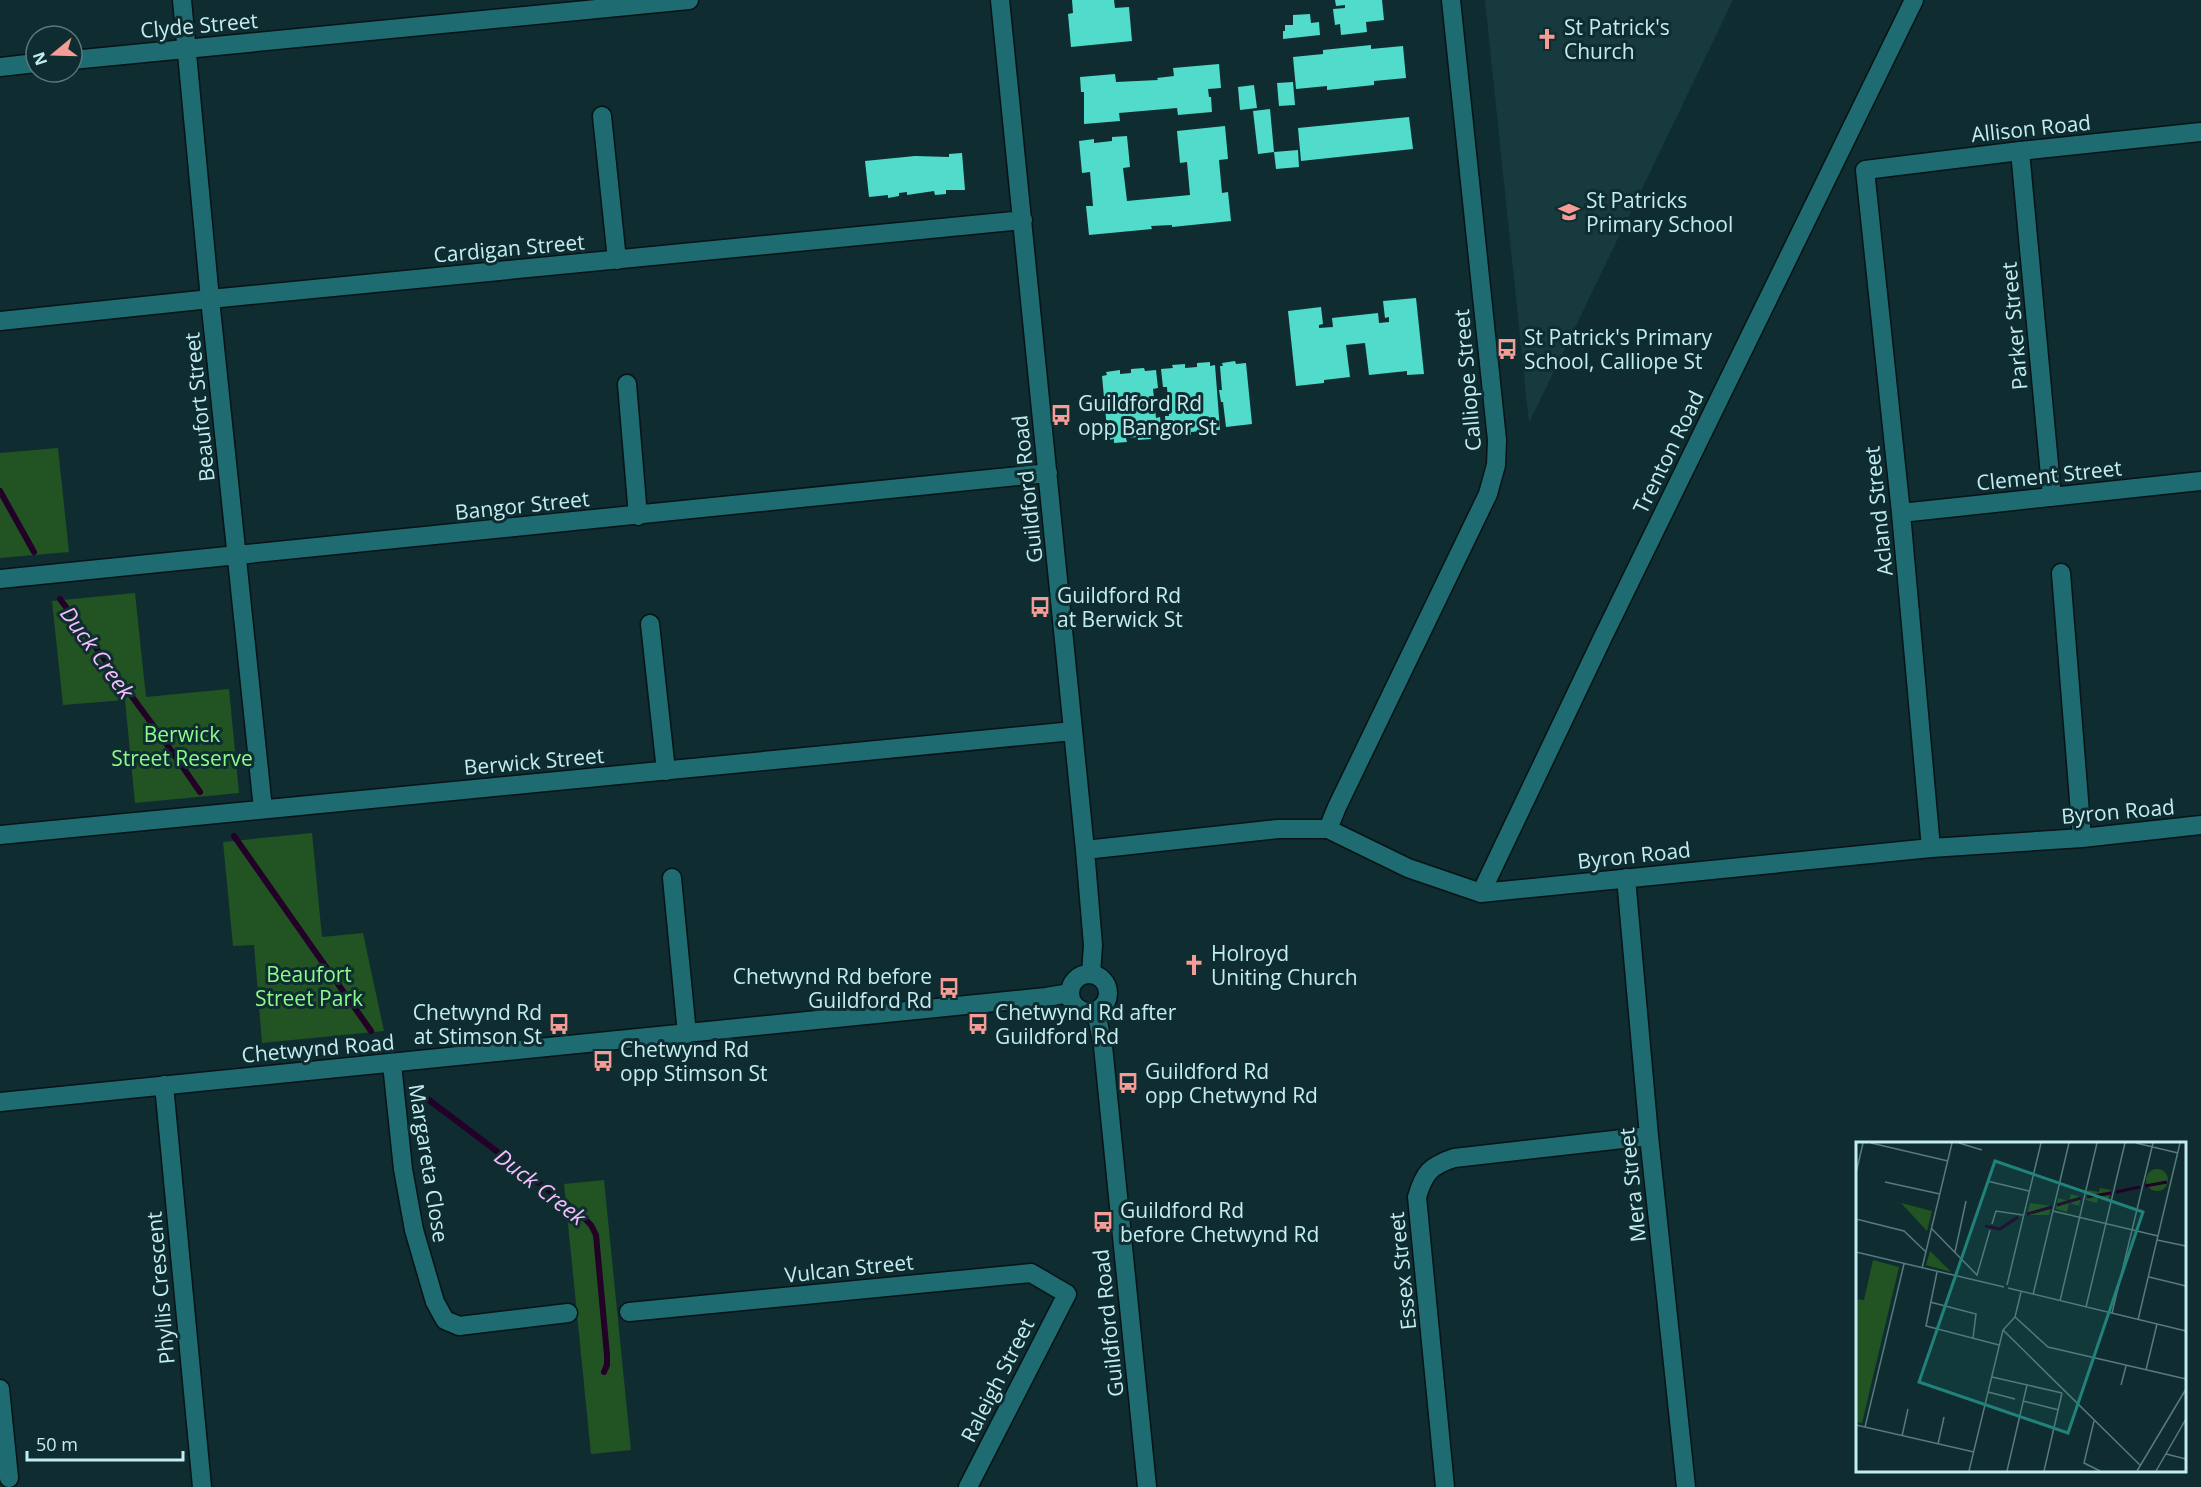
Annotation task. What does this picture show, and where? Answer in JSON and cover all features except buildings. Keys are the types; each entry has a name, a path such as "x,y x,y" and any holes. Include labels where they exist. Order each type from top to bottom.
{"street":[{"name":"Beaufort Street","path":"182,0 210,299 263,809"},
{"name":"Clyde Street","path":"84,59 589,5 689,0"},
{"name":"Guildford Road","path":"1000,0 1085,850 1093,945 1091,974"},
{"name":"Calliope Street","path":"1328,829 1488,494 1496,465 1497,440 1452,0"},
{"name":"Trenton Road","path":"1481,893 1607,628 1914,0"},
{"path":"0,67 24,64"},
{"path":"603,116 617,260"},
{"name":"Allison Road","path":"1865,170 2201,132"},
{"name":"Parker Street","path":"2020,151 2052,497"},
{"path":"1839,152 1865,170"},
{"name":"Acland Street","path":"1865,170 1901,513 1931,848"},
{"name":"Cardigan Street","path":"0,321 1023,220"},
{"path":"627,384 638,516"},
{"name":"Bangor Street","path":"0,579 1047,473"},
{"name":"Clement Street","path":"1901,513 2201,481"},
{"path":"2061,573 2082,837"},
{"path":"650,624 666,771"},
{"name":"Berwick Street","path":"0,835 1073,731"},
{"name":"Byron Road","path":"1085,850 1278,829 1328,829 1408,868 1481,893 1931,848 2082,837 2201,825"},
{"path":"672,878 687,1034"},
{"name":"Mera Street","path":"1626,878 1649,1136 1686,1487"},
{"path":"1085,974 1103,979 1109,991 1106,1003 1096,1012 1084,1012 1078,1009 1070,993 1074,981 1085,974"},
{"name":"Chetwynd Road","path":"0,1102 687,1034 1070,993"},
{"name":"Guildford Road","path":"1096,1012 1102,1046 1147,1487"},
{"name":"Margareta Close","path":"392,1064 403,1169 414,1230 435,1302 445,1320 459,1326 568,1313"},
{"name":"Phyllis Crescent","path":"164,1085 202,1487"},
{"name":"Essex Street","path":"1445,1487 1417,1197 1422,1179 1436,1164 1454,1158 1649,1136"},
{"name":"Vulcan Street","path":"629,1312 1031,1273 1067,1294"},
{"name":"Raleigh Street","path":"968,1487 1067,1294"},
{"path":"0,1389 9,1479"}],"shaded area":[{"name":"St Patricks Primary School","path":"1485,0 1733,0 1529,423"}],"green space":[{"path":"58,448 69,552 0,558 0,453"},
{"name":"Berwick Street Reserve","path":"135,593 146,697 229,689 239,793 135,803 125,700 63,705 52,601"},
{"name":"Beaufort Street Park","path":"312,833 322,937 363,933 384,1031 262,1043 254,945 233,946 223,842"},
{"path":"604,1180 631,1450 591,1454 564,1184"}],"waterway":[{"name":"Duck Creek","path":"0,491 34,552"},
{"name":"Duck Creek","path":"60,599 200,792"},
{"name":"Duck Creek","path":"234,836 371,1031"},
{"name":"Duck Creek","path":"429,1100 580,1214 591,1225 596,1235 607,1355 604,1372"}],"place":[{"name":"St Patrick's Church","path":"1547,39"},
{"name":"St Patricks Primary School","path":"1569,212"},
{"name":"St Patrick's Primary School, Calliope St","path":"1507,349"},
{"name":"Guildford Rd opp Bangor St","path":"1061,415"},
{"name":"Guildford Rd at Berwick St","path":"1040,607"},
{"name":"Holroyd Uniting Church","path":"1194,965"},
{"name":"Chetwynd Rd before Guildford Rd","path":"949,988"},
{"name":"Chetwynd Rd at Stimson St","path":"559,1024"},
{"name":"Chetwynd Rd after Guildford Rd","path":"978,1024"},
{"name":"Chetwynd Rd opp Stimson St","path":"603,1061"},
{"name":"Guildford Rd opp Chetwynd Rd","path":"1128,1083"},
{"name":"Guildford Rd before Chetwynd Rd","path":"1103,1222"}]}
